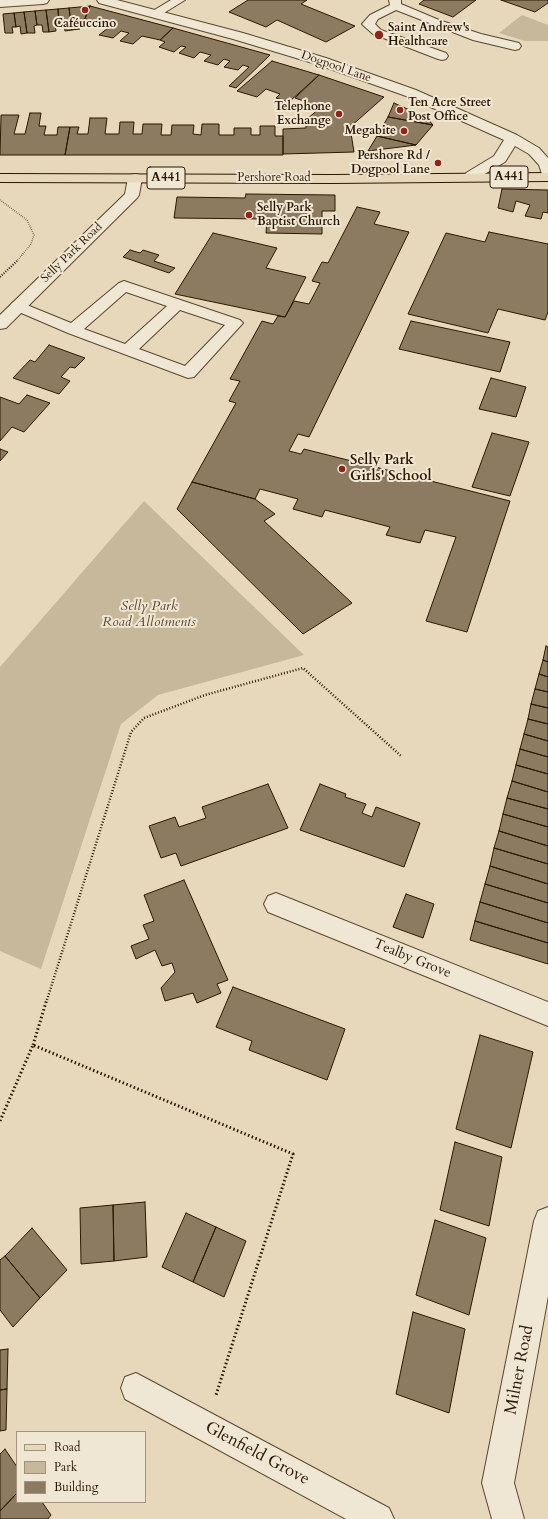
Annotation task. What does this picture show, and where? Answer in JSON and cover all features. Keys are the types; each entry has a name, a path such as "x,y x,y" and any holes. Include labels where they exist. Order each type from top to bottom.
{"main road":[{"name":"Pershore Road","path":"0,178 332,178 548,176"}],"street":[{"path":"0,3 43,0"},
{"name":"Dogpool Lane","path":"103,0 238,36 328,63 411,93 512,138 534,150 546,164 548,176"},
{"path":"471,176 500,160 512,138"},
{"name":"Selly Park Road","path":"0,324 132,195 135,178"},
{"name":"Tealby Grove","path":"276,904 548,1014"},
{"name":"Milner Road","path":"508,1519 498,1483 548,1221"},
{"name":"Glenfield Grove","path":"136,1388 378,1519"}],"lane":[{"path":"155,14 180,0"},
{"path":"442,56 377,32 368,24 374,17 395,3 477,37 515,46"},
{"path":"17,306 73,330 188,373 235,323 124,286 73,330"},
{"path":"127,351 178,304"}],"path":[{"path":"0,200 27,220 34,235 31,244 18,260 0,277"},
{"path":"0,1121 33,1045 131,732 144,718 205,695 303,668 402,756"},
{"path":"33,1045 293,1154 206,1426"}],"green space":[{"path":"522,15 548,25 548,41 525,41 499,33"},
{"name":"Selly Park Road Allotments","path":"144,501 304,655 158,695 121,724 41,969 0,951 0,667"}],"building":[{"path":"248,0 307,0 301,4 355,26 326,42 277,20 266,27 229,12"},
{"path":"424,0 476,0 453,17 419,4"},
{"path":"501,0 548,0 548,3 535,12"},
{"path":"90,6 173,28 160,40 142,36 133,44 120,41 129,33 121,31 113,38 99,35 108,28 84,21"},
{"path":"90,6 84,21 79,22 80,29 72,30 69,8"},
{"path":"69,8 72,30 65,31 64,23 59,24 58,9"},
{"path":"58,9 59,24 55,24 56,31 49,32 46,10"},
{"path":"46,10 49,32 43,32 42,25 37,25 35,11"},
{"path":"35,11 37,25 34,26 35,33 27,33 24,12"},
{"path":"24,12 27,33 21,34 20,26 16,27 14,13"},
{"path":"14,13 16,27 12,27 13,33 5,33 3,14"},
{"path":"173,28 270,55 236,88 229,86 249,67 243,65 238,70 224,67 230,61 224,59 218,65 204,61 211,55 200,52 194,58 179,53 186,47 181,46 174,52 159,47 165,42 160,40"},
{"path":"272,61 319,75 289,102 276,98 280,94 266,89 257,97 237,91"},
{"name":"Telephone Exchange","path":"319,75 384,97 350,127 354,152 283,154 283,129 306,128 306,120 321,107 295,98"},
{"name":"Ten Acre Street Post Office","path":"394,103 427,118 433,125 388,117"},
{"path":"30,113 41,113 39,126 46,126 44,135 57,135 58,127 70,127 65,155 0,155 1,115 19,115 14,134 25,134"},
{"name":"Megabite","path":"388,117 433,125 416,145 377,136"},
{"path":"90,118 107,118 105,134 119,134 120,122 134,122 133,134 142,134 143,124 162,124 161,135 171,135 172,125 194,125 193,134 201,135 202,124 219,124 219,135 234,135 234,128 251,128 251,135 260,135 260,126 275,126 275,136 283,136 283,155 65,155 70,127 79,127 77,134 88,134"},
{"path":"377,136 416,145 368,151"},
{"path":"502,189 548,190 548,213 543,212 541,219 525,216 530,205 516,201 513,212 498,208"},
{"name":"Selly Park Baptist Church","path":"246,194 335,195 335,211 322,211 322,234 266,233 267,219 174,218 177,197 245,198"},
{"path":"357,207 380,212 374,224 409,232 309,437 298,434 289,451 301,454 304,449 510,501 467,632 426,621 456,537 425,530 420,543 386,535 390,527 325,510 322,517 293,509 298,499 260,489 255,499 192,482 236,403 229,401 240,381 230,379 262,321 273,324 278,316 285,317 294,301 309,304 320,283 312,281 322,262 328,263"},
{"path":"489,232 548,244 548,312 545,320 498,309 488,333 408,314 446,233 485,242"},
{"path":"213,233 277,248 266,268 306,277 285,317 175,294"},
{"path":"130,250 140,253 143,250 159,255 154,261 175,268 169,273 123,257"},
{"path":"411,321 510,342 500,372 399,349"},
{"path":"49,345 85,358 75,368 70,367 61,377 70,381 59,394 13,378 30,360 35,362"},
{"path":"491,378 526,387 516,417 479,409"},
{"path":"27,395 50,403 24,432 12,427 0,441 0,397 19,404"},
{"path":"492,433 529,442 510,496 472,487"},
{"path":"0,449 8,452 0,461"},
{"path":"192,482 255,499 275,514 264,521 352,603 303,634 177,509"},
{"path":"546,646 548,647 548,662 543,660"},
{"path":"543,660 548,662 548,677 539,674"},
{"path":"539,674 548,677 548,692 535,689"},
{"path":"535,689 548,692 548,708 531,704"},
{"path":"531,704 548,708 548,724 528,719"},
{"path":"528,719 548,724 548,741 524,734"},
{"path":"524,734 548,741 548,757 520,749"},
{"path":"520,749 548,757 548,774 516,765"},
{"path":"516,765 548,774 548,792 512,781"},
{"path":"512,781 548,792 548,809 507,798"},
{"path":"268,784 288,828 181,866 176,853 161,858 149,826 175,817 179,827 206,818 202,807"},
{"path":"320,784 346,794 345,797 366,804 362,813 372,817 376,807 420,823 404,867 300,830"},
{"path":"507,798 548,809 548,827 503,814"},
{"path":"503,814 548,827 548,846 499,831"},
{"path":"499,831 548,846 548,864 494,848"},
{"path":"494,848 548,864 548,884 490,866"},
{"path":"490,866 548,884 548,903 485,884"},
{"path":"184,880 228,980 217,984 221,993 197,1003 193,993 165,1001 161,988 175,972 172,963 162,966 155,950 136,959 131,946 149,939 143,925 154,921 144,895"},
{"path":"485,884 548,903 548,923 480,902"},
{"path":"406,894 434,904 423,938 393,927"},
{"path":"480,902 548,923 548,943 475,921"},
{"path":"475,921 548,943 548,964 470,940"},
{"path":"233,987 345,1029 327,1080 249,1050 252,1041 216,1027"},
{"path":"480,1035 533,1052 511,1148 456,1129"},
{"path":"455,1142 502,1157 489,1226 440,1210"},
{"path":"145,1202 147,1257 114,1261 113,1205"},
{"path":"113,1205 114,1261 81,1264 80,1208"},
{"path":"186,1213 216,1227 193,1282 162,1267"},
{"path":"435,1220 486,1238 469,1315 416,1295"},
{"path":"216,1227 246,1241 224,1297 193,1282"},
{"path":"32,1228 67,1270 40,1298 5,1256"},
{"path":"5,1256 40,1298 13,1327 0,1310 0,1260"},
{"path":"413,1312 465,1329 449,1413 396,1394"},
{"path":"8,1349 7,1389 0,1390 0,1350"},
{"path":"7,1389 6,1430 0,1431 0,1390"},
{"path":"5,1449 16,1466 16,1494 0,1511 0,1454"},
{"path":"16,1494 16,1503 43,1503 51,1515 48,1519 0,1519 0,1511"}],"place":[{"name":"Caféuccino","path":"85,10"},
{"name":"Saint Andrew's Healthcare","path":"379,35"},
{"name":"Ten Acre Street Post Office","path":"400,110"},
{"name":"Telephone Exchange","path":"339,114"},
{"name":"Megabite","path":"404,131"},
{"name":"Pershore Rd / Dogpool Lane","path":"438,163"},
{"name":"Selly Park Baptist Church","path":"249,215"},
{"name":"Selly Park Girls' School","path":"342,469"}]}
